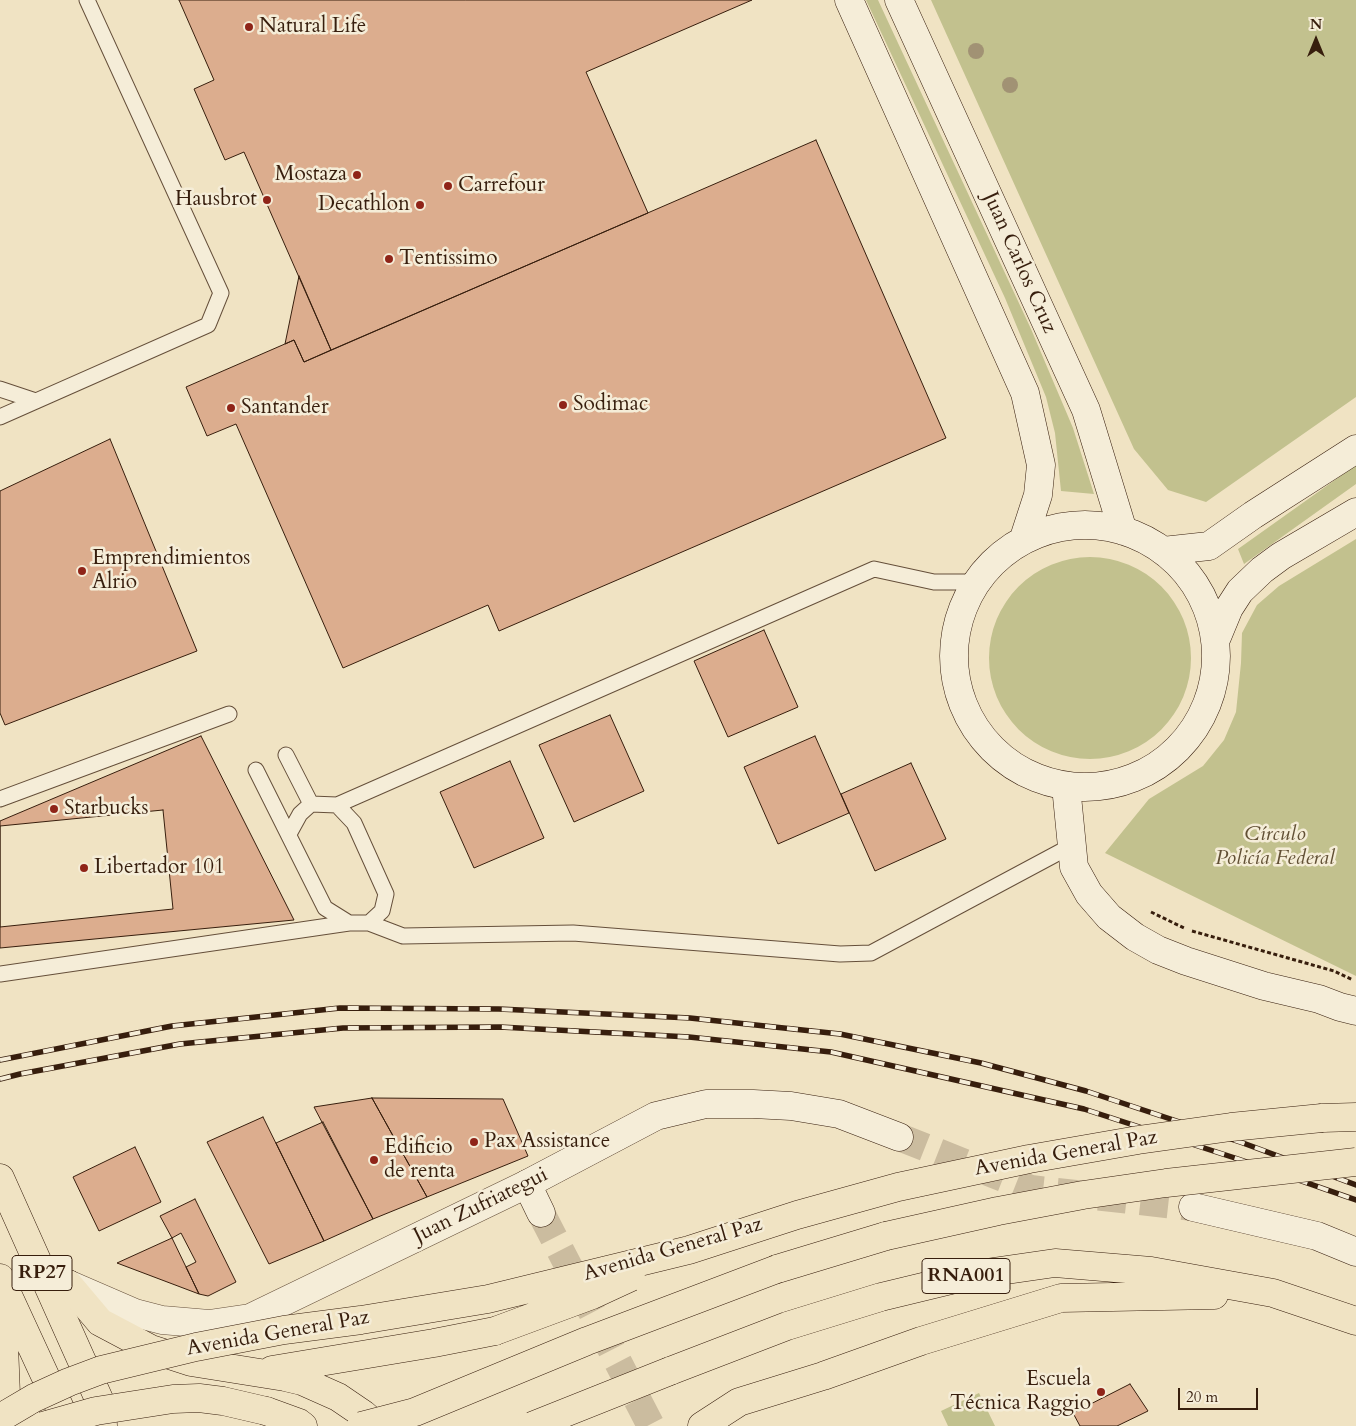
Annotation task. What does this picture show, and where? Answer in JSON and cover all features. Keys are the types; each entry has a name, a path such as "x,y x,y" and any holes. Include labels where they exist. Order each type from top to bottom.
{"main road":[{"name":"Avenida General Paz","path":"2,1410 101,1370 196,1347 284,1330 361,1320 488,1299 689,1250 797,1215 898,1187 1029,1159 1138,1140 1231,1127 1322,1118 1356,1117"},
{"name":"Avenida General Paz","path":"384,1426 587,1341 777,1269 886,1236 998,1211 1083,1195 1166,1183 1356,1162"},
{"name":"RP27","path":"0,1178 102,1406 103,1426"},
{"path":"255,1373 494,1331 592,1295 689,1250"},
{"path":"35,1258 68,1284 100,1322 151,1349 191,1362 285,1377 320,1388 352,1406 377,1426"},
{"name":"RNA001","path":"532,1426 787,1326 880,1297 972,1275 1055,1263 1151,1272 1273,1293"},
{"path":"1,1280 2,1410"},
{"name":"RP27","path":"1,1280 65,1419 73,1426"},
{"path":"680,1426 739,1402 823,1376 921,1341 1061,1298 1273,1293 1356,1321"},
{"path":"43,1426 96,1411 173,1399 199,1398 223,1401 266,1411 303,1426"},
{"path":"702,1426 739,1402"},
{"path":"360,1426 415,1412"}],"street":[{"path":"849,0 1025,392 1040,465 1038,495 1025,535"},
{"name":"Juan Carlos Cruz","path":"899,0 1086,410 1124,531"},
{"path":"1163,551 1209,546 1356,449"},
{"path":"1217,637 1208,609 1190,576 1163,551 1124,531 1094,526 1064,527 1025,535 1003,554 978,582 960,616 954,653 958,691 973,725 998,754 1030,775 1066,786 1088,787 1124,782 1156,767 1183,744 1203,715 1215,681 1217,637 1228,608 1240,591 1262,570 1281,556 1356,512"},
{"path":"1066,786 1074,867 1089,894 1109,917 1134,937 1158,950 1186,961 1264,986 1319,999 1351,1012"},
{"name":"Juan Zufriategui","path":"68,1284 135,1313 162,1320 209,1324 250,1318 527,1184 656,1116 706,1104 791,1106 839,1114 899,1137"},
{"path":"527,1184 541,1213"},
{"path":"1193,1207 1317,1236 1356,1252"}],"lane":[{"path":"0,417 208,325 221,293 87,0"},
{"path":"0,389 36,401"},
{"path":"289,834 300,814 311,804 337,805 874,569 934,582 978,582"},
{"path":"0,799 229,714"},
{"path":"286,755 311,804"},
{"path":"256,770 324,908 349,923"},
{"path":"337,805 354,823 386,894 382,911 369,923"},
{"path":"0,974 349,923 369,923 403,936 573,933 840,954 870,953 1072,846"}],"path":[{"path":"1147,910 1189,931 1334,971 1356,981"}],"green space":[{"path":"866,0 878,0 1031,329 1073,428 1094,494 1061,491 1055,433 1046,397 1005,298"},
{"path":"931,0 1356,0 1356,397 1206,502 1168,490 1134,449"},
{"path":"1356,465 1356,484 1244,564 1238,549"},
{"name":"Círculo Policía Federal","path":"1356,539 1356,976 1105,853 1149,799 1203,766 1224,740 1236,712 1242,633 1257,605 1279,586"},
{"path":"1090,557 1110,559 1138,569 1154,580 1168,594 1183,619 1189,638 1191,658 1189,678 1179,706 1168,722 1154,736 1129,751 1110,757 1090,759 1070,757 1042,747 1026,736 1012,722 997,697 991,678 989,658 991,638 1001,610 1012,594 1026,580 1051,565 1070,559"},
{"path":"979,1393 995,1426 948,1426 941,1411"}],"building":[{"name":"Carrefour","path":"179,0 752,0 586,72 648,213 331,350 244,152 225,160 194,89 214,80"},
{"name":"Sodimac","path":"816,140 946,438 499,631 488,605 343,668 236,424 207,436 186,387 294,340 304,362"},
{"path":"299,276 331,350 304,362 294,340 285,344"},
{"name":"Emprendimientos Alrio","path":"110,439 197,651 5,725 0,713 0,491"},
{"path":"764,630 798,707 728,737 694,661"},
{"path":"610,715 644,791 574,822 539,745"},
{"path":"201,736 294,920 0,948 0,821"},
{"path":"815,736 849,813 778,844 744,767"},
{"path":"510,761 544,838 474,868 440,792"},
{"path":"911,763 946,839 875,871 841,794"},
{"name":"Libertador 101","path":"163,810 173,909 0,927 0,826"},
{"path":"372,1098 503,1099 528,1156 427,1197"},
{"name":"Edificio de renta","path":"372,1098 427,1197 373,1219 314,1107"},
{"path":"263,1117 324,1241 269,1264 207,1142"},
{"path":"323,1122 373,1219 324,1241 276,1143"},
{"path":"135,1147 161,1202 99,1231 73,1177"},
{"path":"195,1199 236,1282 208,1296 199,1294 186,1267 196,1262 181,1233 172,1238 160,1216"},
{"path":"172,1238 186,1267 199,1294 117,1263"},
{"path":"1130,1384 1148,1411 1117,1426 1080,1426 1073,1413"}],"tunnel":[{"path":"899,1137 1031,1189 1193,1207"},
{"path":"541,1213 651,1426"}],"railway":[{"path":"0,1060 172,1026 340,1008 499,1009 690,1018 840,1034 981,1063 1086,1091 1243,1143 1356,1185"},
{"path":"0,1079 180,1044 343,1028 500,1027 689,1037 831,1052 1084,1109 1356,1200"}],"place":[{"name":"Natural Life","path":"249,27"},
{"name":"Mostaza","path":"357,175"},
{"name":"Carrefour","path":"448,186"},
{"name":"Hausbrot","path":"267,200"},
{"name":"Decathlon","path":"420,205"},
{"name":"Tentissimo","path":"389,259"},
{"name":"Sodimac","path":"563,405"},
{"name":"Santander","path":"231,408"},
{"name":"Emprendimientos Alrio","path":"82,571"},
{"name":"Starbucks","path":"54,809"},
{"name":"Libertador 101","path":"84,868"},
{"name":"Pax Assistance","path":"474,1142"},
{"name":"Edificio de renta","path":"374,1160"},
{"name":"Escuela Técnica Raggio","path":"1101,1392"}]}
